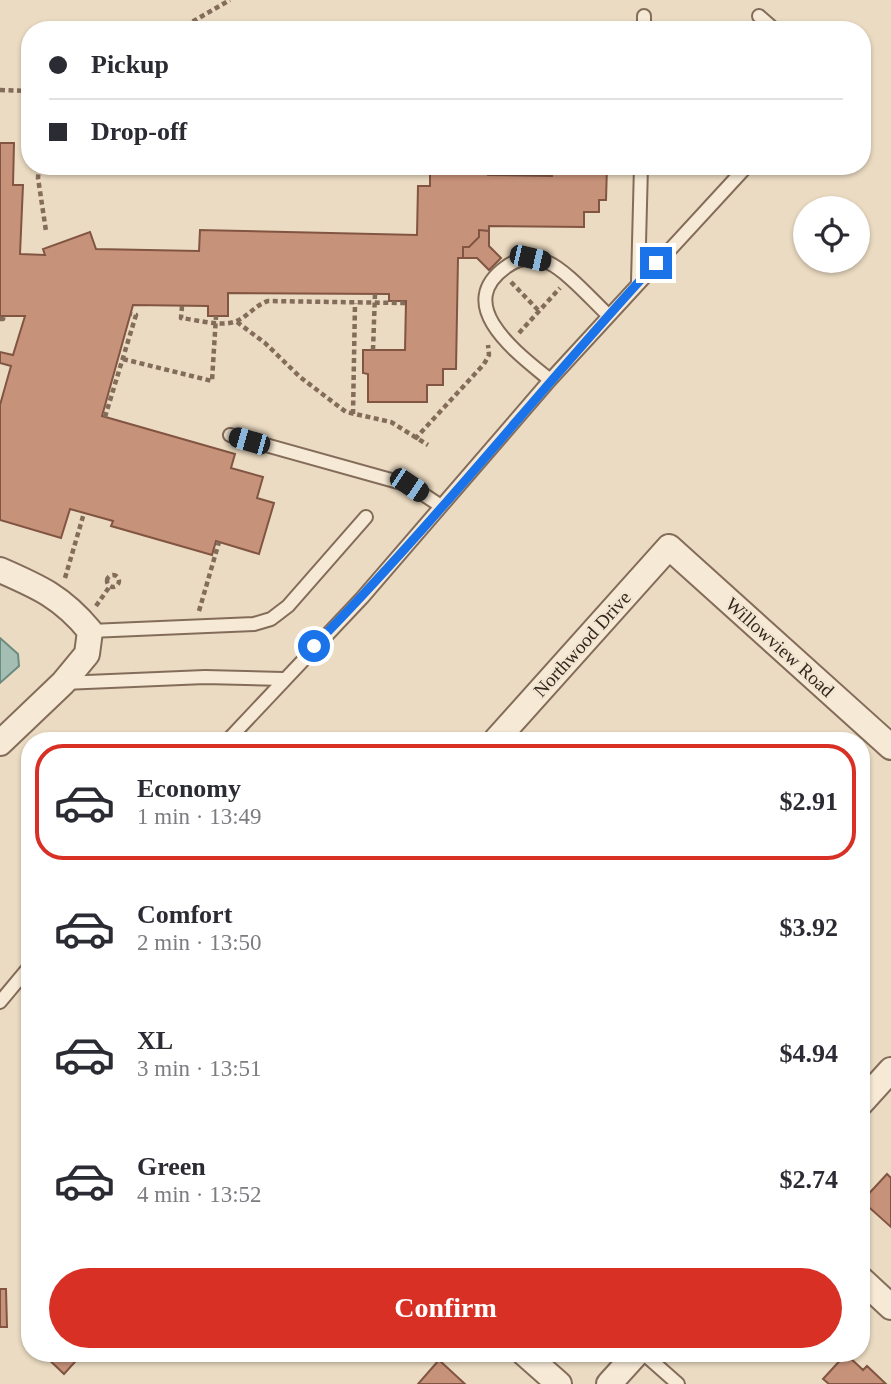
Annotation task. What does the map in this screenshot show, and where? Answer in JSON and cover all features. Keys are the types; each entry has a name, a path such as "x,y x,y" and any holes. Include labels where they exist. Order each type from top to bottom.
{"street":[{"name":"Northwood Drive","path":"503,732 669,547"},
{"name":"Willowview Road","path":"669,547 891,747"},
{"path":"0,570 46,590 92,620 87,654 63,683 0,743"},
{"path":"870,1093 891,1070"},
{"path":"870,1287 891,1307"},
{"path":"534,1362 559,1384"},
{"path":"609,1384 629,1362"}],"lane":[{"path":"759,16 765,21"},
{"path":"638,282 641,175"},
{"path":"235,732 362,598 550,380 739,175"},
{"path":"550,380 509,344 490,320 486,303 489,286 500,271 514,261 530,258 549,262 608,315"},
{"path":"230,435 409,485 441,506"},
{"path":"92,620 254,624 271,619 288,606 366,517"},
{"path":"63,683 205,677 283,679"},
{"path":"0,1002 21,977"},
{"path":"653,1362 678,1384"}],"path":[{"path":"194,21 230,0"},
{"path":"0,90 21,91"},
{"path":"38,175 46,231"},
{"path":"500,271 540,311"},
{"path":"509,344 568,279"},
{"path":"373,350 374,294"},
{"path":"181,306 181,318 215,323 237,321 268,301 405,303"},
{"path":"353,414 355,302"},
{"path":"105,417 136,315 131,314"},
{"path":"123,359 212,381 216,316"},
{"path":"237,321 265,343 300,377 346,411 391,422 428,445"},
{"path":"415,439 484,363 489,355 486,341"},
{"path":"63,582 84,513"},
{"path":"198,612 219,542"},
{"path":"92,620 110,586"}],"shaded area":[{"path":"0,638 18,654 19,666 0,683"}],"building":[{"path":"0,143 14,143 13,185 23,185 20,254 45,255 43,249 90,232 96,249 199,251 200,230 417,235 418,186 430,186 430,175 607,175 606,200 599,200 599,212 584,212 584,227 489,226 489,231 479,230 479,237 469,247 463,247 463,258 458,258 456,369 443,369 443,385 427,385 427,402 368,402 368,374 363,373 363,350 405,350 406,301 389,301 389,294 228,293 228,316 208,316 208,306 133,305 102,416 235,454 231,468 263,477 257,498 274,503 259,554 216,541 212,555 111,526 113,521 70,509 61,538 0,520 0,405 11,366 0,363 0,352 13,355 25,316 0,316"},
{"path":"479,230 489,231 489,246 501,258 489,270 477,258 463,258 463,247 469,247 479,237"},
{"path":"887,1174 891,1178 891,1227 870,1208 870,1192"},
{"path":"0,1289 6,1289 7,1327 0,1327"},
{"path":"51,1362 75,1362 64,1374"},
{"path":"437,1362 441,1362 465,1384 418,1384"},
{"path":"839,1362 854,1362 863,1370 867,1366 886,1384 829,1384 823,1379"}],"route":[{"path":"314,646 362,598 550,380 656,263"}]}
